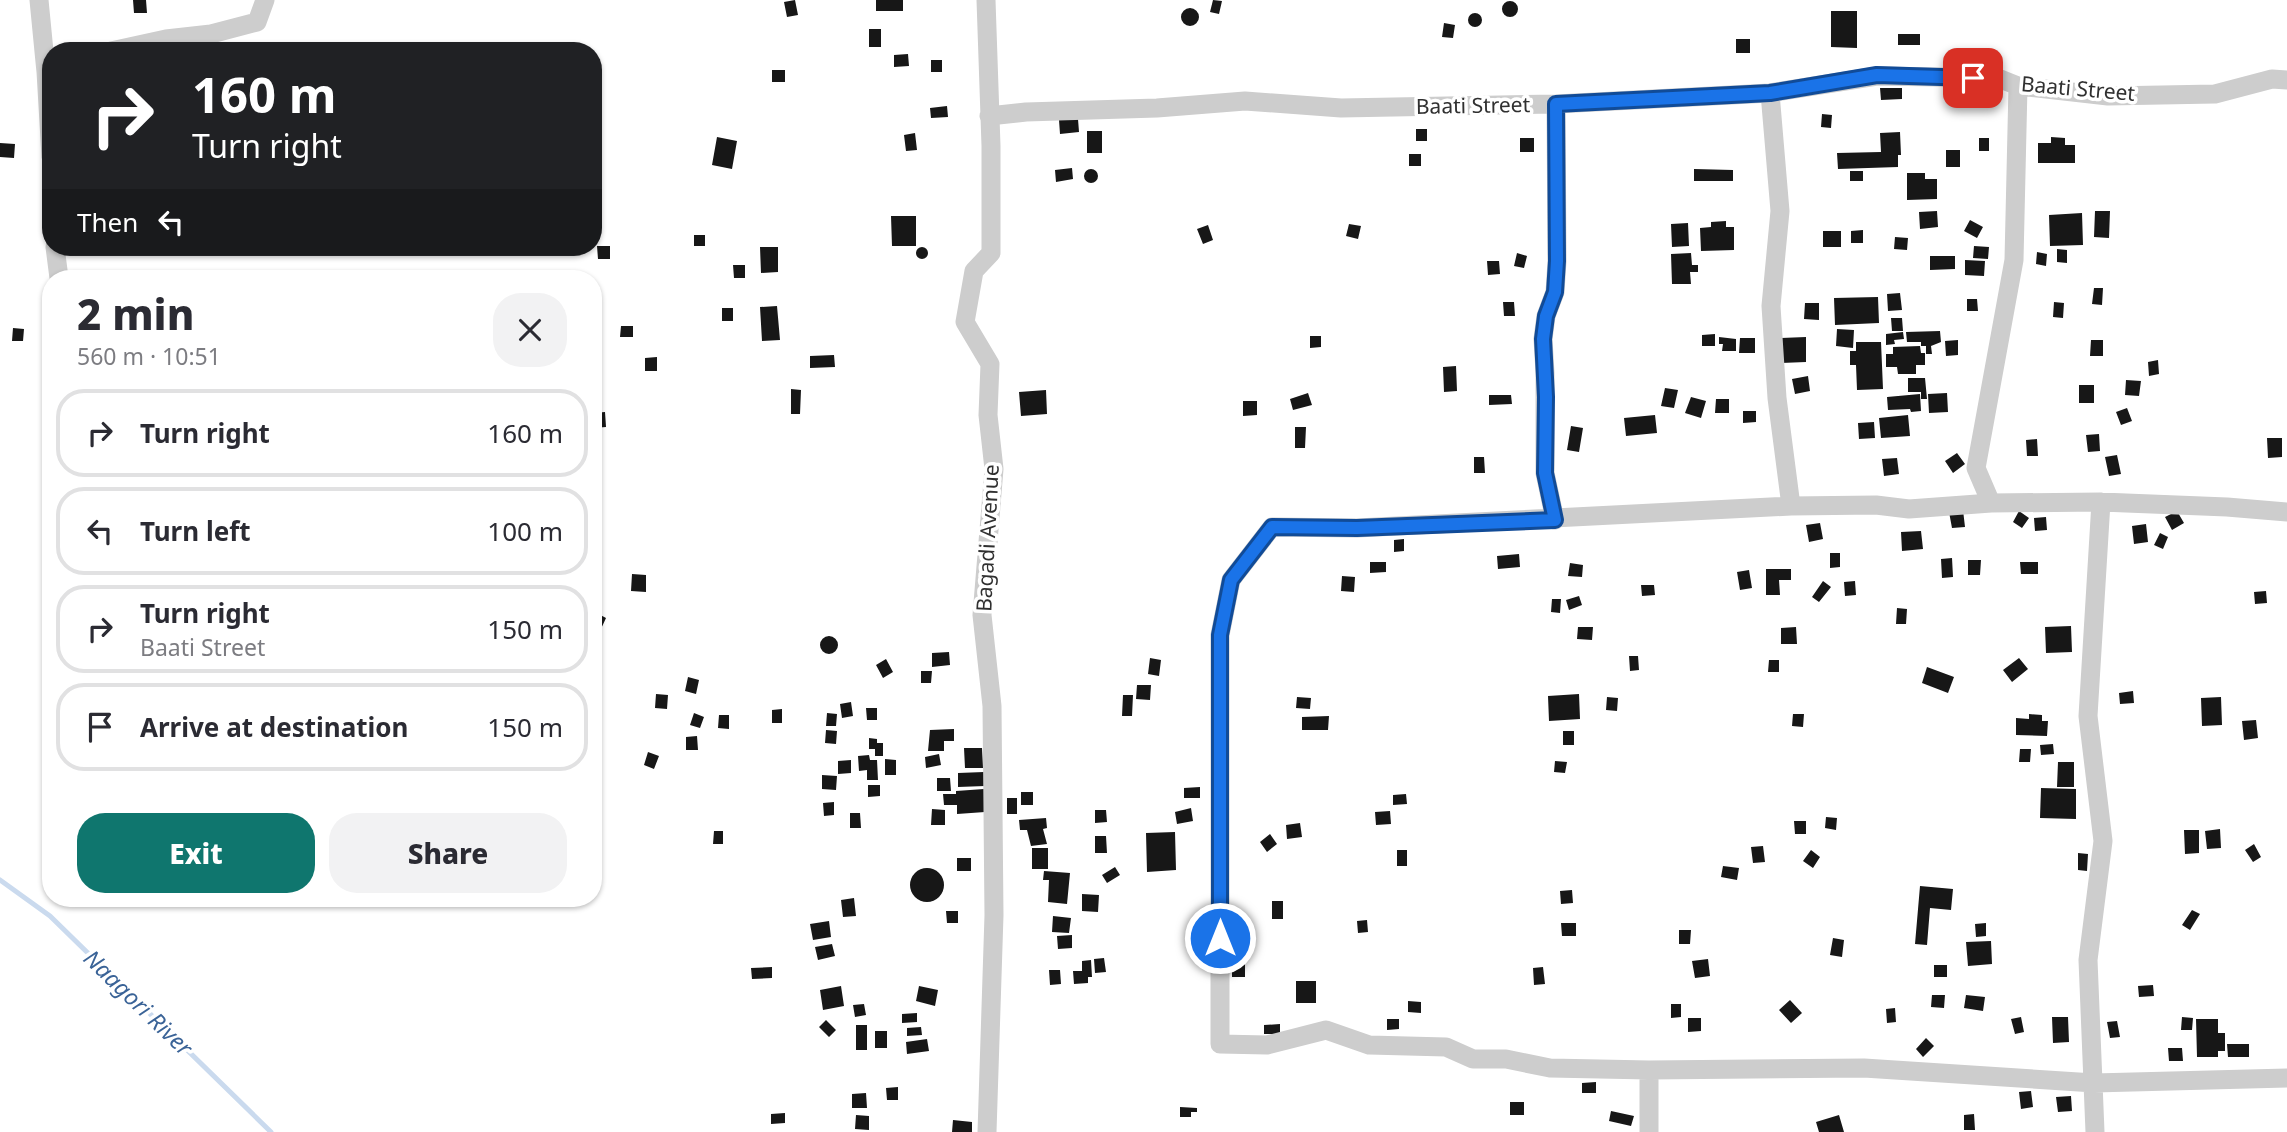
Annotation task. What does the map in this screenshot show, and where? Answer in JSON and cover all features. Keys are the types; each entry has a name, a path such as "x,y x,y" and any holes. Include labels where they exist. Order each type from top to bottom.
{"street":[{"path":"39,0 45,42"},
{"path":"152,42 211,34 257,22 265,0"},
{"name":"Bagadi Avenue","path":"986,0 992,253 974,271 965,323 990,364 988,415 994,469 982,615 992,706 993,915 987,1132"},
{"name":"Baati Street","path":"989,116 1245,101 1341,108 1556,104 1770,93 1877,75 1998,78 2018,86 2108,96 2215,94 2272,79 2287,80"},
{"path":"1991,503 1976,468 2014,260 2018,86"},
{"path":"1770,93 1780,211 1771,306 1777,398 1791,506"},
{"path":"1555,520 1545,473 1546,397 1543,339 1546,316 1555,292 1557,261 1556,104"},
{"path":"2095,1132 2088,960 2103,841 2088,716 2101,502"},
{"path":"2287,512 2101,502 1991,503 1909,509 1877,505 1791,506 1357,528 1272,527 1231,580 1220,635 1220,1044 1267,1045 1326,1030 1369,1045 1447,1047 1473,1059 1506,1059 1550,1068 1864,1068 2094,1083 2287,1077"},
{"path":"1649,1070 1649,1132"}],"building":[{"path":"133,0 146,0 147,13 134,13"},
{"path":"795,0 798,15 787,17 784,2"},
{"path":"876,0 903,0 903,11 876,11"},
{"path":"1213,0 1222,1 1219,14 1210,12"},
{"path":"1507,1 1513,1 1518,9 1516,15 1507,17 1502,12 1502,6"},
{"path":"1190,8 1196,11 1199,17 1196,23 1190,26 1184,23 1181,17 1184,11"},
{"path":"1831,11 1857,11 1857,48 1831,47"},
{"path":"1472,13 1478,13 1482,20 1478,27 1472,27 1468,23 1468,17"},
{"path":"1444,23 1455,25 1453,38 1442,37"},
{"path":"869,29 881,29 881,47 869,47"},
{"path":"1898,34 1920,34 1920,45 1898,45"},
{"path":"1736,39 1750,39 1750,53 1736,53"},
{"path":"908,54 909,66 894,67 894,55"},
{"path":"931,60 942,60 942,72 931,72"},
{"path":"772,70 785,70 785,82 772,82"},
{"path":"1880,88 1902,88 1902,99 1881,100"},
{"path":"947,106 948,117 931,118 930,108"},
{"path":"1822,114 1832,115 1831,128 1821,127"},
{"path":"1078,119 1079,132 1060,134 1059,120"},
{"path":"1416,129 1427,129 1427,141 1416,141"},
{"path":"1087,131 1102,131 1102,153 1087,153"},
{"path":"1900,132 1901,155 1898,155 1898,167 1838,169 1837,153 1881,152 1880,133"},
{"path":"915,133 917,150 906,151 904,135"},
{"path":"717,137 737,141 732,169 712,165"},
{"path":"2051,137 2065,138 2065,145 2075,145 2075,163 2038,163 2038,143 2051,143"},
{"path":"1520,138 1534,138 1534,152 1520,152"},
{"path":"1979,138 1989,138 1989,151 1979,151"},
{"path":"0,143 15,144 14,158 0,157"},
{"path":"1946,150 1960,150 1960,167 1946,167"},
{"path":"1409,154 1421,154 1421,166 1409,166"},
{"path":"1072,168 1073,179 1056,182 1055,170"},
{"path":"1088,169 1094,169 1098,176 1094,183 1088,183 1084,179 1084,173"},
{"path":"1694,169 1733,170 1733,181 1694,181"},
{"path":"1850,171 1863,171 1863,181 1850,181"},
{"path":"1907,173 1925,173 1925,179 1937,179 1937,199 1907,200"},
{"path":"1937,211 1938,227 1920,229 1919,212"},
{"path":"2095,211 2110,211 2109,238 2094,237"},
{"path":"2082,213 2083,245 2050,246 2049,215"},
{"path":"891,216 916,216 916,246 892,246"},
{"path":"1970,220 1983,227 1977,238 1964,231"},
{"path":"1726,221 1726,227 1734,227 1734,250 1701,251 1700,228 1711,227 1711,222"},
{"path":"1688,223 1689,246 1672,247 1671,224"},
{"path":"1349,224 1361,226 1358,239 1346,236"},
{"path":"1208,225 1213,240 1203,244 1197,229"},
{"path":"1863,230 1863,243 1851,243 1851,231"},
{"path":"1823,231 1841,231 1841,247 1823,247"},
{"path":"694,235 705,235 705,246 694,246"},
{"path":"1895,237 1908,238 1907,250 1894,249"},
{"path":"602,246 610,246 610,259 598,259 598,256 602,256"},
{"path":"1974,246 1989,247 1988,259 1973,258"},
{"path":"760,247 778,247 778,272 761,273"},
{"path":"922,247 928,253 922,259 916,253"},
{"path":"2057,249 2067,250 2067,263 2057,262"},
{"path":"2037,252 2047,254 2046,266 2036,264"},
{"path":"1517,253 1527,256 1524,268 1514,266"},
{"path":"1691,253 1692,265 1698,265 1698,272 1690,272 1691,284 1672,284 1671,254"},
{"path":"1930,256 1955,256 1955,269 1930,270"},
{"path":"1965,260 1985,261 1984,276 1965,275"},
{"path":"1487,261 1499,261 1500,274 1488,275"},
{"path":"733,265 745,265 745,278 734,278"},
{"path":"2094,288 2103,288 2102,305 2092,304"},
{"path":"1900,293 1902,310 1888,311 1887,294"},
{"path":"1878,297 1879,323 1835,325 1834,298"},
{"path":"1967,299 1977,299 1978,311 1967,311"},
{"path":"1503,302 1514,302 1515,316 1504,316"},
{"path":"2054,302 2064,303 2063,318 2053,317"},
{"path":"1805,303 1819,303 1819,320 1804,319"},
{"path":"777,306 780,340 762,341 760,307"},
{"path":"722,308 733,308 733,321 722,321"},
{"path":"1891,318 1902,318 1903,331 1892,331"},
{"path":"621,326 633,326 633,337 620,337"},
{"path":"13,328 24,329 23,341 12,341"},
{"path":"1837,329 1854,330 1853,348 1836,346"},
{"path":"1940,331 1941,342 1931,346 1932,354 1926,354 1926,346 1921,346 1921,342 1907,342 1906,332"},
{"path":"1903,332 1904,339 1894,340 1895,344 1886,345 1886,334"},
{"path":"1715,334 1715,346 1702,346 1702,335"},
{"path":"1310,336 1321,336 1321,347 1310,348"},
{"path":"1719,337 1736,339 1736,351 1722,351 1723,344 1719,344"},
{"path":"1806,337 1806,362 1781,363 1781,338"},
{"path":"1740,338 1755,338 1755,353 1739,353"},
{"path":"1958,340 1958,355 1946,356 1945,341"},
{"path":"2091,340 2103,340 2103,356 2090,356"},
{"path":"1856,342 1881,342 1883,389 1857,390 1856,365 1850,365 1850,351 1856,351"},
{"path":"1920,346 1921,353 1925,353 1925,365 1916,365 1916,374 1898,374 1897,367 1886,367 1886,354 1893,354 1893,347"},
{"path":"834,355 835,367 810,368 810,356"},
{"path":"657,357 657,371 645,371 645,358"},
{"path":"2158,360 2159,374 2149,376 2148,362"},
{"path":"1456,366 1457,391 1444,392 1443,367"},
{"path":"1808,376 1810,391 1795,394 1792,379"},
{"path":"1908,378 1925,378 1927,399 1921,399 1921,392 1908,392"},
{"path":"2126,380 2141,381 2139,396 2125,395"},
{"path":"2079,385 2094,385 2094,403 2079,403"},
{"path":"1665,388 1678,390 1674,408 1661,406"},
{"path":"791,389 801,390 800,414 791,414"},
{"path":"1046,390 1047,414 1021,416 1019,392"},
{"path":"1308,393 1312,405 1293,410 1290,399"},
{"path":"1947,393 1948,412 1929,413 1928,394"},
{"path":"1920,394 1921,411 1888,410 1887,397"},
{"path":"1489,395 1511,395 1512,404 1489,405"},
{"path":"1691,397 1706,401 1701,418 1685,413"},
{"path":"1716,399 1729,399 1729,413 1715,413"},
{"path":"1243,401 1257,401 1257,415 1243,416"},
{"path":"2127,408 2132,421 2121,425 2116,412"},
{"path":"1743,411 1756,411 1756,422 1743,423"},
{"path":"602,412 605,412 606,427 602,427"},
{"path":"1655,415 1657,433 1626,436 1624,418"},
{"path":"1908,415 1910,436 1881,438 1879,418"},
{"path":"1874,422 1875,438 1859,439 1858,423"},
{"path":"1571,426 1583,428 1579,452 1567,450"},
{"path":"1295,427 1306,427 1305,448 1295,448"},
{"path":"2099,434 2100,451 2088,452 2086,435"},
{"path":"2267,438 2282,438 2282,457 2268,458"},
{"path":"2037,439 2038,456 2027,456 2026,440"},
{"path":"1957,453 1965,464 1953,473 1945,461"},
{"path":"2117,455 2121,474 2109,476 2105,457"},
{"path":"1474,457 1484,457 1485,473 1474,473"},
{"path":"1897,458 1899,474 1884,476 1882,459"},
{"path":"1963,510 1965,527 1952,528 1949,512"},
{"path":"2019,511 2029,518 2022,528 2013,522"},
{"path":"2177,511 2184,523 2172,530 2165,517"},
{"path":"2046,517 2047,530 2035,531 2034,518"},
{"path":"1820,523 1823,539 1809,542 1806,525"},
{"path":"2146,524 2148,542 2134,544 2132,526"},
{"path":"1921,531 1923,549 1902,551 1901,532"},
{"path":"2160,533 2168,537 2163,549 2154,545"},
{"path":"1404,539 1404,551 1394,552 1394,540"},
{"path":"1830,553 1840,553 1840,567 1830,568"},
{"path":"1519,554 1520,567 1498,569 1497,556"},
{"path":"1952,558 1953,577 1942,578 1941,559"},
{"path":"1968,560 1981,560 1980,575 1968,575"},
{"path":"1370,562 1386,562 1386,572 1370,573"},
{"path":"2020,562 2038,562 2038,574 2021,574"},
{"path":"1570,563 1583,565 1582,577 1568,576"},
{"path":"1766,569 1791,569 1791,580 1779,580 1780,595 1766,595"},
{"path":"1749,570 1752,588 1740,590 1737,572"},
{"path":"632,574 646,575 646,592 631,591"},
{"path":"1342,576 1355,577 1354,592 1341,591"},
{"path":"1823,581 1831,587 1819,602 1812,597"},
{"path":"1855,581 1856,595 1845,596 1844,582"},
{"path":"1641,585 1654,585 1655,595 1642,596"},
{"path":"2266,591 2267,603 2255,604 2254,592"},
{"path":"1579,596 1582,605 1569,610 1566,600"},
{"path":"1552,599 1561,599 1560,613 1551,612"},
{"path":"1897,608 1907,609 1906,624 1896,624"},
{"path":"2071,626 2072,652 2046,653 2045,627"},
{"path":"1578,627 1593,627 1592,640 1577,639"},
{"path":"1796,627 1797,644 1781,644 1781,628"},
{"path":"829,636 835,639 838,645 835,651 829,654 823,651 820,645 823,639"},
{"path":"949,652 950,665 932,667 932,653"},
{"path":"1629,656 1638,656 1639,670 1630,671"},
{"path":"1150,658 1161,660 1159,676 1148,674"},
{"path":"2019,658 2028,669 2012,682 2003,670"},
{"path":"886,659 893,672 883,678 876,665"},
{"path":"1769,660 1779,660 1779,672 1768,672"},
{"path":"1927,667 1954,677 1948,693 1922,683"},
{"path":"921,671 932,671 931,683 921,683"},
{"path":"688,677 699,680 696,694 685,691"},
{"path":"1137,685 1151,685 1150,700 1136,699"},
{"path":"2133,691 2134,703 2120,704 2119,693"},
{"path":"656,694 668,695 667,709 655,708"},
{"path":"1579,694 1580,719 1549,721 1548,696"},
{"path":"1123,695 1133,695 1132,716 1122,716"},
{"path":"1297,697 1311,698 1310,709 1296,708"},
{"path":"1607,697 1618,698 1617,711 1606,710"},
{"path":"2221,697 2222,725 2202,726 2201,698"},
{"path":"851,702 853,716 842,718 840,704"},
{"path":"866,708 877,708 877,720 867,720"},
{"path":"782,709 782,723 772,723 772,710"},
{"path":"694,713 704,717 700,728 690,725"},
{"path":"827,713 837,714 836,726 826,726"},
{"path":"1793,714 1804,714 1803,727 1792,726"},
{"path":"2029,714 2042,715 2042,721 2048,721 2047,736 2016,735 2016,718 2029,719"},
{"path":"719,715 729,715 729,729 718,728"},
{"path":"1329,716 1328,730 1302,730 1302,717"},
{"path":"2256,720 2258,738 2244,740 2242,721"},
{"path":"954,729 954,741 944,741 944,751 928,751 930,730"},
{"path":"826,730 837,731 836,744 825,743"},
{"path":"1563,731 1574,731 1574,745 1563,745"},
{"path":"697,736 698,750 686,750 686,737"},
{"path":"869,738 883,743 883,756 875,756 875,749 869,749"},
{"path":"2053,744 2054,754 2041,755 2040,745"},
{"path":"964,748 982,748 983,768 965,768"},
{"path":"2020,749 2031,749 2030,762 2019,762"},
{"path":"648,752 659,756 654,769 644,765"},
{"path":"939,754 941,765 926,768 925,757"},
{"path":"869,755 870,760 877,760 878,780 867,780 867,770 859,771 858,756"},
{"path":"885,759 896,760 896,775 885,775"},
{"path":"851,760 851,773 838,774 838,761"},
{"path":"1555,761 1567,762 1565,773 1554,772"},
{"path":"2058,762 2074,762 2074,787 2057,787"},
{"path":"984,772 985,786 958,787 958,773"},
{"path":"822,775 837,776 836,790 822,789"},
{"path":"937,778 950,778 951,791 937,791"},
{"path":"868,785 880,785 880,796 868,797"},
{"path":"1200,787 1200,798 1184,798 1184,788"},
{"path":"2041,788 2076,789 2076,819 2040,818"},
{"path":"984,789 985,812 957,814 957,805 944,805 943,794"},
{"path":"1021,792 1033,792 1033,805 1021,805"},
{"path":"1406,794 1407,804 1393,805 1393,795"},
{"path":"1007,798 1017,798 1017,814 1007,814"},
{"path":"834,802 834,815 824,816 823,803"},
{"path":"1191,808 1193,821 1177,824 1175,812"},
{"path":"932,809 945,810 945,825 931,825"},
{"path":"1095,810 1106,810 1107,822 1095,823"},
{"path":"1390,811 1391,824 1376,825 1375,812"},
{"path":"850,813 860,813 861,828 850,828"},
{"path":"1826,817 1837,818 1836,830 1825,828"},
{"path":"1046,818 1047,828 1043,829 1047,844 1031,846 1027,830 1020,830 1019,820"},
{"path":"1794,821 1806,821 1806,834 1795,834"},
{"path":"1300,823 1302,837 1287,839 1286,825"},
{"path":"2220,829 2221,848 2207,849 2205,831"},
{"path":"2184,830 2199,830 2199,853 2185,854"},
{"path":"714,831 723,831 723,844 713,844"},
{"path":"1175,832 1176,870 1147,872 1146,833"},
{"path":"1270,834 1277,844 1267,852 1260,842"},
{"path":"1095,836 1106,836 1107,853 1095,853"},
{"path":"2254,844 2261,857 2253,862 2245,850"},
{"path":"1763,846 1765,862 1753,863 1751,847"},
{"path":"1032,848 1048,848 1048,869 1032,869"},
{"path":"1397,850 1407,850 1407,866 1397,866"},
{"path":"1811,850 1820,857 1813,868 1803,861"},
{"path":"2078,853 2088,854 2087,871 2078,870"},
{"path":"957,858 971,858 971,871 957,871"},
{"path":"1723,866 1739,868 1737,880 1721,877"},
{"path":"1115,867 1120,875 1107,883 1102,875"},
{"path":"927,868 939,873 944,885 939,897 927,902 915,897 910,885 915,873"},
{"path":"1044,871 1070,873 1067,904 1048,902 1049,880 1043,880"},
{"path":"1920,886 1953,889 1951,910 1930,908 1927,945 1915,944"},
{"path":"1572,890 1573,903 1561,904 1560,891"},
{"path":"1082,894 1099,895 1098,912 1082,911"},
{"path":"854,898 856,916 843,917 841,900"},
{"path":"1272,901 1283,901 1283,919 1272,919"},
{"path":"2192,910 2200,914 2190,930 2182,925"},
{"path":"946,911 958,911 958,923 947,923"},
{"path":"1053,916 1071,918 1069,933 1052,932"},
{"path":"1367,920 1368,932 1358,933 1357,921"},
{"path":"829,921 831,937 813,940 810,924"},
{"path":"1561,923 1576,923 1576,936 1562,936"},
{"path":"1986,923 1986,936 1976,937 1975,924"},
{"path":"1679,930 1691,930 1690,944 1679,944"},
{"path":"1072,935 1072,948 1058,949 1057,936"},
{"path":"1833,938 1844,940 1842,957 1830,955"},
{"path":"1991,941 1992,964 1968,966 1966,942"},
{"path":"832,944 835,956 818,960 815,947"},
{"path":"1104,958 1106,972 1095,973 1094,959"},
{"path":"1708,959 1710,976 1695,978 1692,961"},
{"path":"1091,960 1092,977 1088,977 1088,983 1074,984 1073,971 1082,971 1082,961"},
{"path":"1232,964 1245,964 1245,977 1232,977"},
{"path":"1934,965 1947,965 1947,977 1934,977"},
{"path":"772,967 772,978 752,979 751,968"},
{"path":"1543,967 1545,984 1534,985 1533,968"},
{"path":"1049,970 1060,970 1061,984 1050,985"},
{"path":"1296,981 1316,981 1316,1003 1296,1003"},
{"path":"2153,985 2154,996 2139,997 2138,986"},
{"path":"841,986 844,1006 823,1010 820,990"},
{"path":"919,986 938,990 935,1006 916,1001"},
{"path":"1932,995 1945,995 1944,1008 1931,1007"},
{"path":"1966,995 1985,997 1983,1011 1964,1008"},
{"path":"1790,1000 1802,1013 1791,1023 1779,1010"},
{"path":"1408,1001 1421,1002 1421,1013 1408,1012"},
{"path":"864,1004 866,1015 855,1017 853,1005"},
{"path":"1671,1004 1681,1004 1681,1017 1671,1018"},
{"path":"1895,1008 1896,1022 1887,1023 1886,1009"},
{"path":"917,1013 917,1022 902,1023 902,1014"},
{"path":"2021,1017 2024,1032 2015,1034 2011,1019"},
{"path":"2052,1017 2068,1017 2069,1042 2053,1043"},
{"path":"2182,1017 2193,1018 2192,1030 2181,1030"},
{"path":"1688,1018 1701,1018 1701,1031 1688,1032"},
{"path":"1387,1019 1399,1019 1399,1029 1387,1030"},
{"path":"2196,1019 2218,1019 2218,1033 2225,1033 2225,1051 2218,1051 2218,1057 2197,1057"},
{"path":"826,1020 836,1030 829,1037 819,1027"},
{"path":"2117,1021 2120,1037 2110,1038 2107,1022"},
{"path":"1280,1024 1280,1034 1264,1034 1264,1025"},
{"path":"856,1025 867,1025 867,1050 856,1050"},
{"path":"921,1027 922,1035 907,1036 907,1028"},
{"path":"875,1031 887,1031 887,1048 875,1048"},
{"path":"1926,1038 1934,1046 1923,1057 1916,1049"},
{"path":"927,1039 929,1051 907,1054 906,1042"},
{"path":"2227,1044 2249,1044 2249,1057 2228,1057"},
{"path":"2168,1048 2182,1048 2183,1061 2169,1061"},
{"path":"1596,1082 1596,1093 1582,1093 1582,1083"},
{"path":"898,1087 898,1100 887,1100 886,1088"},
{"path":"2031,1091 2033,1107 2021,1109 2019,1092"},
{"path":"866,1093 867,1108 852,1108 852,1094"},
{"path":"2071,1096 2072,1111 2058,1112 2056,1097"},
{"path":"1510,1102 1524,1102 1524,1115 1510,1115"},
{"path":"1180,1107 1197,1108 1197,1112 1191,1112 1191,1117 1180,1117"},
{"path":"1611,1111 1634,1116 1631,1126 1609,1121"},
{"path":"785,1113 785,1123 771,1124 771,1114"},
{"path":"1974,1114 1975,1130 1964,1130 1964,1115"},
{"path":"856,1115 869,1116 869,1130 855,1129"},
{"path":"1839,1115 1844,1132 1819,1132 1816,1122"},
{"path":"953,1120 972,1122 972,1132 952,1132"}],"waterway":[{"name":"Naagori River","path":"0,880 50,916 271,1132"}],"route":[{"path":"1220,938 1220,635 1231,580 1272,527 1357,528 1555,520 1545,473 1546,397 1543,339 1546,316 1555,292 1557,261 1556,104 1770,93 1877,75 1973,78"}]}
